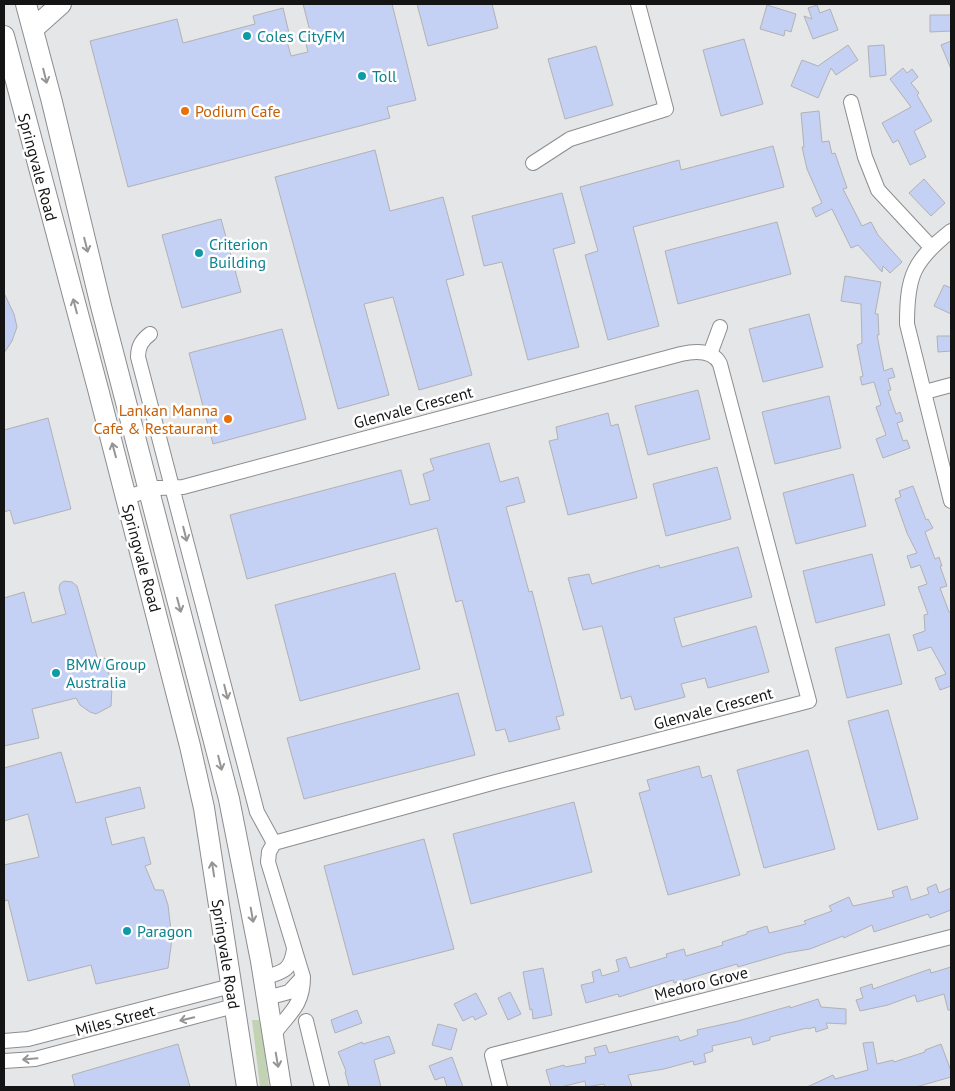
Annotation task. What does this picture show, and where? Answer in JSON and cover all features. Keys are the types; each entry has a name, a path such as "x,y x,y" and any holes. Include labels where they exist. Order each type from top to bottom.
{"highway":[{"name":"Springvale Road","path":"26,4 98,297 150,490 229,799 246,876 281,1087"},
{"path":"33,29 61,4"},
{"name":"Springvale Road","path":"4,36 7,59 126,497 200,788 248,1087"},
{"path":"233,996 263,978"},
{"path":"233,996 267,998"}],"street":[{"path":"533,163 570,139 666,110 638,4"},
{"path":"851,102 865,157 878,190 931,247"},
{"path":"951,231 931,247 916,265 907,298 907,324 951,501"},
{"path":"710,354 720,327"},
{"path":"150,334 144,338 139,347 138,357 257,812 274,843 269,852 268,862 303,977 299,1001 273,1035"},
{"name":"Glenvale Crescent","path":"126,497 150,490 183,487 682,354 697,351 710,354 718,359 809,701 492,783 274,843"},
{"path":"925,392 951,385"},
{"name":"Medoro Grove","path":"500,1087 492,1055 951,937"},
{"name":"Springvale Road","path":"263,978 285,970 291,963 294,949"},
{"name":"Springvale Road","path":"267,998 289,992 303,977"},
{"name":"Miles Street","path":"4,1041 28,1039 147,1008 233,996"},
{"name":"Miles Street","path":"4,1061 35,1059 152,1028 233,996"},
{"path":"147,1008 152,1028"},
{"path":"306,1021 322,1087"}],"green space":[{"path":"252,1020 259,1020 262,1030 269,1087 260,1087"}],"building":[{"path":"303,4 392,4 416,100 387,107 390,118 128,187 90,41 177,19 183,43 255,24 253,16 283,8 289,33 285,34 291,56 308,52 305,40 312,39"},
{"name":"Toll","path":"417,4 492,4 498,28 428,46"},
{"path":"767,5 796,14 791,32 785,30 784,36 760,29"},
{"path":"817,5 820,13 830,9 838,30 813,39 804,16 812,19 808,8"},
{"path":"930,15 951,15 951,31 930,32"},
{"path":"744,39 763,104 721,116 703,50"},
{"path":"951,41 951,69 941,45"},
{"path":"848,45 858,60 836,75 831,68 818,98 791,86 802,60 818,66"},
{"path":"884,45 886,75 870,77 868,46"},
{"path":"596,46 613,105 565,119 548,59"},
{"path":"903,68 907,73 912,69 918,77 911,83 919,93 917,95 932,121 914,131 926,157 910,165 898,140 893,143 882,123 911,107 890,79"},
{"path":"819,111 822,142 829,141 832,154 835,153 847,188 843,189 862,226 871,222 878,235 902,262 890,273 883,266 882,272 858,245 851,248 832,209 816,217 812,208 822,203 807,169 802,147 804,147 801,113"},
{"path":"773,146 784,187 633,227 659,326 608,340 585,255 598,251 580,187 679,160 681,170"},
{"path":"375,150 390,211 443,197 464,275 446,280 472,375 419,390 393,297 364,304 389,395 338,409 275,177"},
{"path":"924,179 945,203 931,216 909,193"},
{"path":"562,193 575,243 553,249 579,347 528,360 502,262 484,266 472,216"},
{"name":"Criterion Building","path":"221,219 241,292 182,308 162,235"},
{"path":"777,222 791,274 678,304 665,251"},
{"path":"845,276 881,282 875,314 878,314 879,335 877,335 884,371 892,368 895,377 888,379 891,390 888,391 896,414 900,412 903,421 897,423 903,441 907,440 910,448 883,458 876,439 886,435 876,407 881,405 874,382 862,385 860,377 863,376 857,345 862,343 861,304 841,301"},
{"path":"944,285 951,288 951,314 934,306"},
{"path":"4,293 14,314 17,327 12,341 4,353"},
{"path":"809,314 823,367 763,382 749,329"},
{"path":"282,329 306,419 213,444 189,353"},
{"path":"937,336 951,336 951,351 938,352"},
{"path":"698,390 710,439 648,455 635,406"},
{"path":"829,396 841,448 775,464 762,412"},
{"path":"608,413 611,426 618,424 637,498 568,515 549,441 558,439 556,427"},
{"path":"48,418 71,509 14,524 10,510 4,512 4,430"},
{"path":"489,443 500,482 518,477 525,502 506,507 529,592 532,591 564,715 556,717 560,729 509,742 505,729 496,731 462,600 456,602 437,528 247,579 230,515 401,470 410,505 430,500 423,474 434,470 430,459"},
{"path":"717,467 731,519 666,536 653,484"},
{"path":"853,474 866,526 796,544 783,493"},
{"path":"913,486 926,520 928,519 933,528 925,532 935,559 939,557 942,566 940,566 947,586 940,588 949,612 951,612 951,686 940,690 935,678 946,674 931,647 918,651 913,635 925,631 924,615 928,614 918,587 927,584 920,565 911,568 907,556 917,553 907,533 895,499 901,497 899,491"},
{"path":"738,547 752,597 674,618 682,647 756,626 769,672 708,688 705,678 681,684 685,697 635,710 631,696 621,699 602,626 583,630 568,578 589,574 592,584 659,565 660,568"},
{"path":"872,554 885,605 816,623 803,571"},
{"path":"395,573 420,669 300,701 275,605"},
{"name":"BMW Group Australia","path":"64,581 72,582 77,586 98,660 105,658 112,687 111,706 96,714 80,705 76,698 32,709 39,738 4,746 4,598 24,592 32,623 66,614 59,589 60,584"},
{"path":"889,634 902,684 847,698 835,648"},
{"path":"458,693 475,755 304,799 287,738"},
{"path":"888,710 918,819 878,830 848,721"},
{"path":"808,750 835,849 764,868 737,770"},
{"path":"61,752 76,803 140,787 145,808 105,818 112,845 144,837 151,864 145,866 155,890 163,890 168,905 172,939 168,968 96,984 91,965 28,981 8,900 5,901 4,865 39,857 28,814 4,821 4,768"},
{"path":"699,766 702,778 711,775 740,875 668,895 639,793 650,790 647,780"},
{"path":"574,802 592,872 471,904 453,834"},
{"path":"424,839 454,949 353,975 324,866"},
{"path":"936,884 939,893 951,888 951,910 930,918 928,914 874,932 872,925 844,938 843,936 810,949 786,953 738,967 737,964 674,983 673,980 619,997 618,994 586,1003 581,985 594,982 592,972 600,969 602,976 619,971 616,960 626,957 630,968 667,957 666,954 684,949 686,956 723,945 722,942 767,926 769,933 806,924 804,921 832,911 829,906 849,897 853,906 894,897 892,891 907,886 911,900 929,894 927,888"},
{"path":"951,967 951,1010 948,1010 944,994 917,1002 915,995 888,1005 860,1011 856,1000 863,998 860,988 872,984 873,989 930,969 931,973"},
{"path":"543,968 552,1015 533,1019 523,972"},
{"path":"510,992 521,1014 508,1020 498,998"},
{"path":"476,993 487,1014 475,1020 473,1016 463,1021 454,1004"},
{"path":"818,999 821,1007 846,1009 846,1024 826,1023 828,1028 816,1032 815,1027 807,1028 770,1037 770,1040 753,1045 751,1037 712,1046 713,1051 704,1054 706,1062 694,1065 693,1061 664,1069 628,1075 632,1087 605,1087 604,1084 586,1087 585,1081 561,1087 551,1087 546,1070 564,1065 565,1067 586,1063 585,1057 596,1055 594,1048 606,1045 609,1053 678,1036 680,1041 698,1035 697,1030 738,1021 790,1006 790,1008"},
{"path":"357,1010 362,1023 335,1033 331,1020"},
{"path":"438,1024 457,1029 451,1050 432,1045"},
{"path":"389,1036 395,1053 374,1060 381,1087 349,1087 346,1071 338,1052 362,1042 363,1044"},
{"path":"873,1042 877,1064 893,1060 894,1062 925,1052 925,1050 941,1044 951,1071 951,1077 916,1087 807,1087 833,1075 835,1079 868,1070 863,1043"},
{"path":"178,1044 190,1087 75,1087 72,1075"},
{"path":"452,1057 463,1087 447,1087 444,1077 435,1080 429,1066"}],"place":[{"name":"Coles CityFM","path":"247,36"},
{"name":"Toll","path":"362,76"},
{"name":"Podium Cafe","path":"185,111"},
{"name":"Criterion Building","path":"199,253"},
{"name":"Lankan Manna Cafe & Restaurant","path":"228,419"},
{"name":"BMW Group Australia","path":"56,673"},
{"name":"Paragon","path":"127,931"}]}
